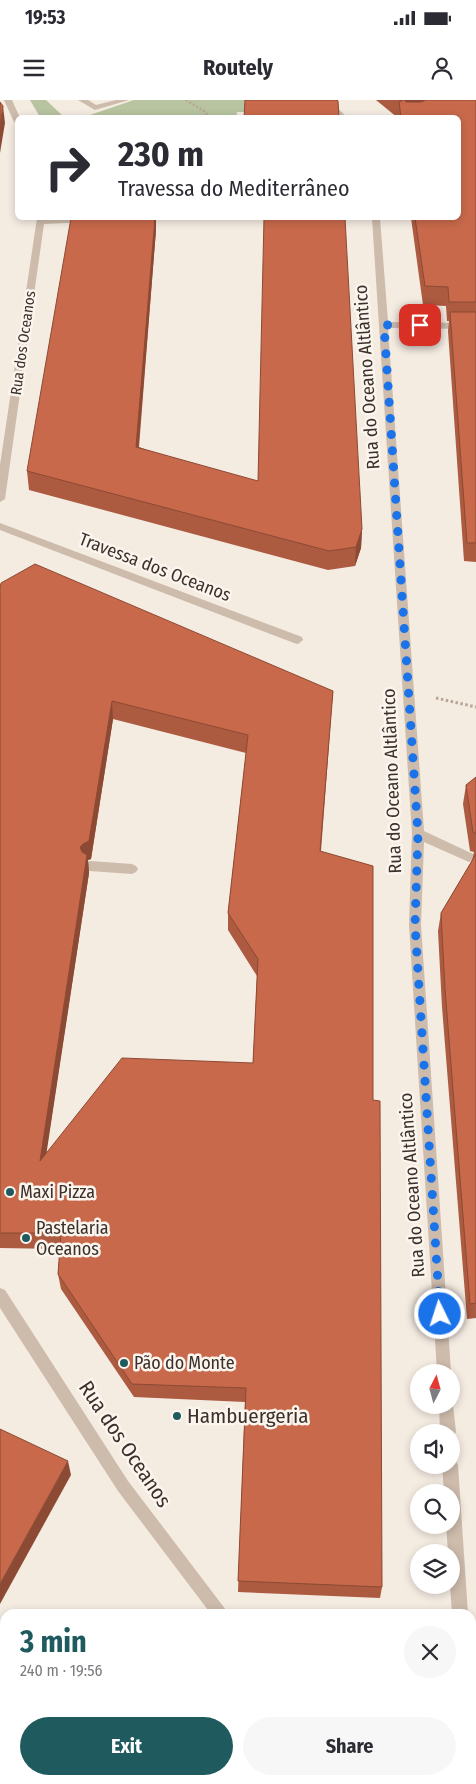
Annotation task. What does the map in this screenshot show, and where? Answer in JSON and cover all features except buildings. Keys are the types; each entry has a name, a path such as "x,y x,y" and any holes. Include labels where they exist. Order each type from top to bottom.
{"street":[{"path":"8,100 15,115"},
{"path":"82,100 95,108 125,100"},
{"path":"324,100 341,115"},
{"name":"Rua dos Oceanos","path":"0,499 41,220"},
{"name":"Rua do Oceano Altlântico","path":"376,220 418,834 415,925 443,1364"},
{"path":"384,325 476,326"},
{"name":"Travessa dos Oceanos","path":"0,526 298,640"},
{"path":"418,834 470,857"},
{"path":"90,866 132,869"},
{"name":"Rua dos Oceanos","path":"0,1295 123,1486 217,1609"},
{"path":"451,1474 460,1609"}],"path":[{"path":"186,100 207,115"},
{"path":"408,692 476,707"}],"green space":[{"path":"30,100 46,100 62,115 39,115"},
{"path":"134,100 279,100 293,112 237,112 236,115 90,115"}],"place":[{"name":"Maxi Pizza","path":"10,1192"},
{"name":"Pastelaria Oceanos","path":"26,1238"},
{"name":"Pão do Monte","path":"124,1363"},
{"name":"Hambuergeria","path":"177,1416"}],"route":[{"path":"420,325 384,325 418,834 415,925 440,1314"}]}
